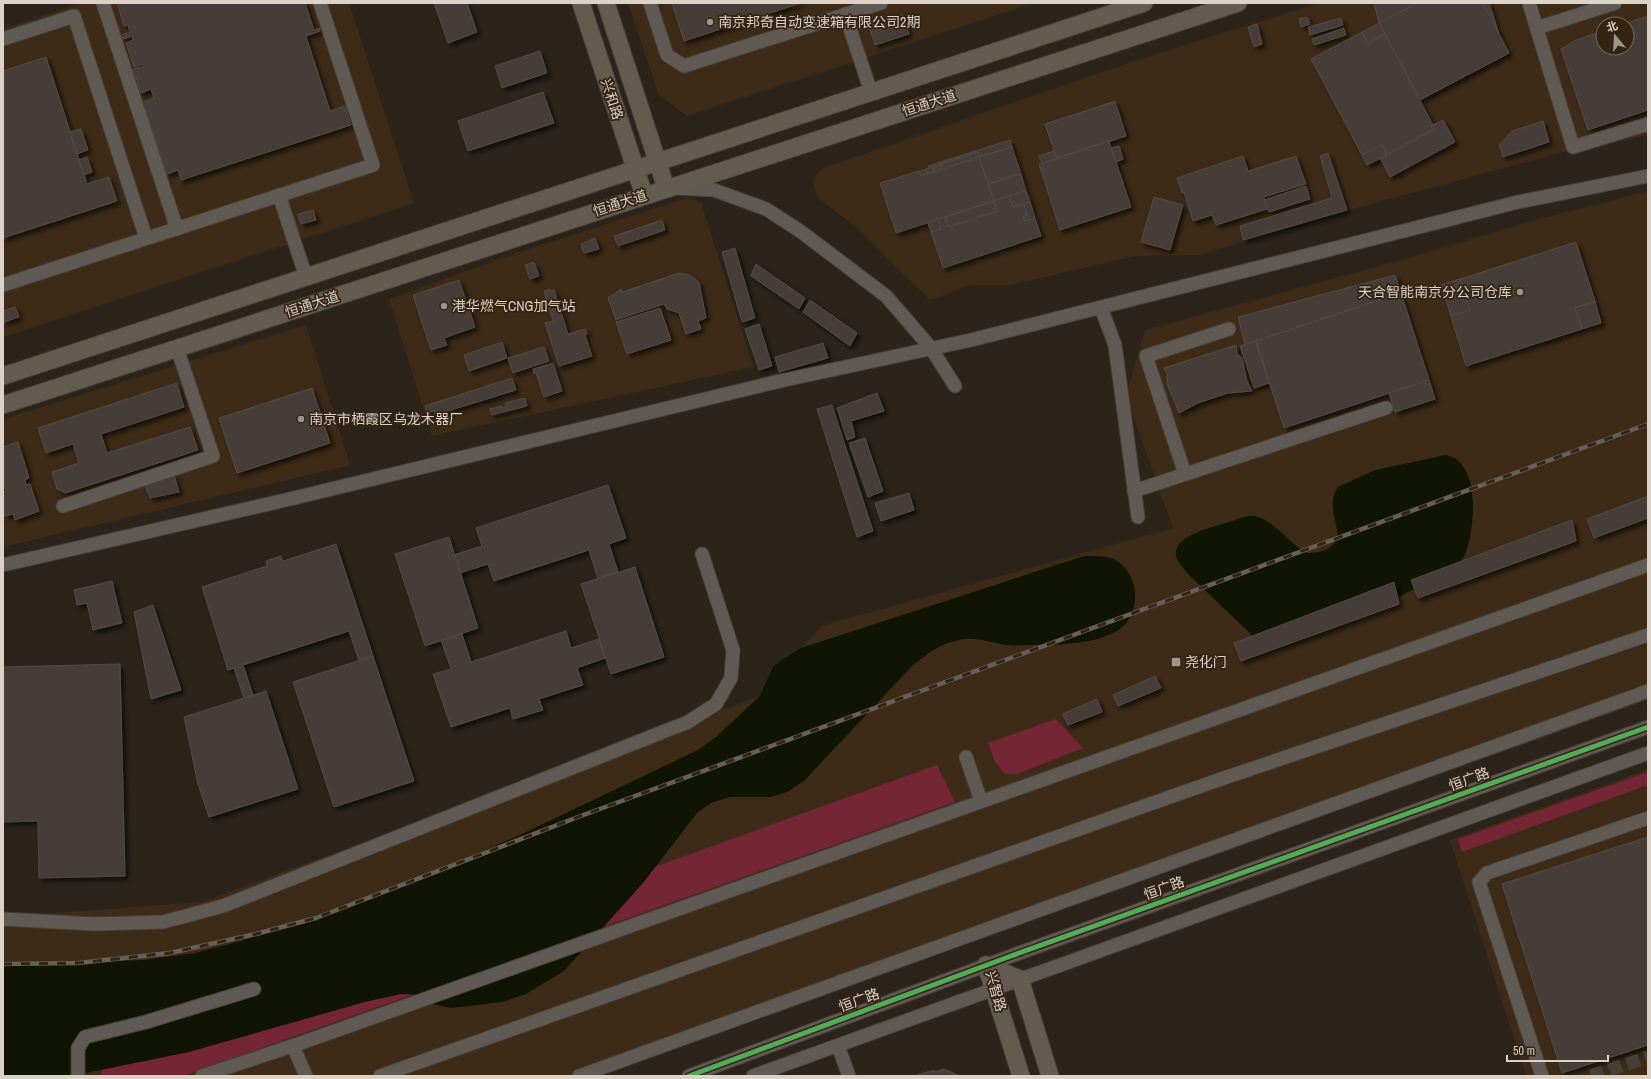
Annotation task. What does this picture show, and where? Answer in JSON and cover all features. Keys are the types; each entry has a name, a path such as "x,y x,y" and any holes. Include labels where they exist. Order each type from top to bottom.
{"main road":[{"name":"兴和路","path":"580,3 644,196"},
{"name":"兴和路","path":"606,3 666,188"},
{"name":"恒通大道","path":"4,372 306,276 1144,3"},
{"name":"恒通大道","path":"3,405 1238,3"},
{"name":"兴智路","path":"986,966 1020,979 1050,1076"},
{"name":"兴智路","path":"986,966 1021,1076"}],"street":[{"path":"103,3 176,229"},
{"path":"3,285 373,165 320,3"},
{"path":"650,3 667,55 684,66 881,3"},
{"path":"1529,3 1573,148 1648,124"},
{"path":"1537,28 1614,3"},
{"path":"845,14 871,92"},
{"path":"3,39 74,16 146,238"},
{"path":"3,565 290,499 780,381 931,348 1101,308 1243,270 1518,202 1648,176"},
{"path":"666,188 714,190 766,209 800,231 886,296 931,348 955,386"},
{"path":"279,195 306,276"},
{"path":"1101,308 1114,346 1138,517"},
{"path":"1185,474 1146,356 1229,329"},
{"path":"63,506 213,456 177,348"},
{"path":"1134,491 1386,408"},
{"path":"3,919 94,924 163,922 223,906 688,722 716,704 731,678 733,657 733,650 702,554"},
{"path":"202,1076 293,1046 1648,565"},
{"path":"380,1076 1213,782 1648,635"},
{"path":"579,1076 1648,691"},
{"name":"恒广路","path":"688,1076 986,966 1648,727"},
{"path":"753,1076 1648,753"},
{"path":"966,757 981,801"},
{"path":"1542,1076 1479,882 1487,872 1648,818"},
{"path":"78,1076 78,1048 85,1036 146,1022 254,989"},
{"path":"293,1046 306,1076"},
{"path":"838,1046 849,1076"}],"shaded area":[{"path":"81,3 349,3 414,203 3,337 3,29"},
{"path":"628,3 1034,3 687,116 659,95"},
{"path":"1319,3 1648,3 1648,135 1567,151 1349,210 1200,255 1136,256 1009,285 971,285 930,300 855,226 819,199 814,188 815,177 823,168 1143,58"},
{"path":"1648,191 1648,700 595,1076 3,1076 3,917 202,902 760,696 821,626 1173,528 1130,407 1129,385 1145,330 1394,262 1535,220"},
{"path":"687,198 701,202 753,367 432,436 389,299 519,252"},
{"path":"306,325 350,465 3,547 3,419"},
{"path":"1446,455 1457,460 1465,470 1470,482 1473,512 1472,527 1465,554 1461,561 1453,569 1379,607 1276,649 1268,647 1256,639 1186,572 1177,559 1176,551 1179,545 1193,534 1211,527 1252,516 1263,519 1269,523 1307,553 1325,550 1332,546 1338,539 1333,499 1338,487 1375,470"},
{"path":"1084,556 1101,556 1113,559 1125,568 1131,577 1134,587 1134,608 1124,626 1115,632 1086,642 1013,645 977,639 965,639 946,644 934,650 912,666 804,781 787,792 771,797 730,797 711,803 697,813 643,883 564,971 526,994 502,1002 451,1008 433,1004 420,995 401,994 365,1002 189,1052 71,1076 3,1076 3,965 144,960 195,953 241,941 396,888 520,835 698,750 716,737 760,696 773,667 801,648"},
{"path":"1056,719 1083,748 1017,774 1005,774 995,762 988,743"},
{"path":"937,765 955,802 183,1076 102,1076 102,1060 205,1029"},
{"path":"1648,769 1648,1076 1526,1076 1450,840"},
{"path":"1648,772 1648,785 1462,852 1458,839"}],"building":[{"path":"117,3 305,3 314,30 319,28 320,31 306,36 330,111 345,106 351,125 181,180 178,170 167,174 143,102 154,98 151,89 141,93 133,69 144,66 143,64 134,67 126,43 133,40 132,36 123,39 122,35 130,32 128,25 124,26"},
{"path":"434,3 467,3 477,32 448,43"},
{"name":"南京邦奇自动变速箱有限公司2期","path":"672,3 801,3 684,41"},
{"path":"1374,3 1417,3 1379,23"},
{"path":"1417,3 1483,3 1509,53 1420,100 1379,23"},
{"path":"1483,3 1489,3 1499,34"},
{"path":"903,15 909,34 875,45 869,26"},
{"path":"1648,16 1648,110 1588,130 1561,49 1576,40 1595,34 1595,56 1635,56 1635,20"},
{"path":"1307,17 1310,24 1301,27 1299,19"},
{"path":"1341,18 1343,25 1310,35 1308,27"},
{"path":"1379,23 1385,34 1368,44 1362,32"},
{"path":"1257,24 1262,44 1254,47 1248,27"},
{"path":"1344,28 1346,35 1314,45 1312,39"},
{"path":"1362,32 1368,44 1385,34 1435,129 1387,155 1382,145 1362,155 1311,59"},
{"path":"540,51 547,73 502,88 495,66"},
{"path":"46,57 87,184 109,177 117,201 3,238 3,71"},
{"path":"543,92 554,123 468,151 458,121"},
{"path":"1115,101 1126,136 1057,159 1045,124"},
{"path":"1443,120 1455,142 1390,177 1380,158 1435,129 1433,125"},
{"path":"1543,121 1549,142 1503,157 1499,145 1512,131"},
{"path":"81,129 88,150 77,154 70,132"},
{"path":"1010,140 1012,147 979,157 978,152 929,168 928,166"},
{"path":"1109,141 1131,207 1060,230 1039,164"},
{"path":"1382,145 1387,155 1367,165 1362,155"},
{"path":"1119,146 1123,159 1116,162 1111,148"},
{"path":"1012,147 1021,174 988,184 979,157"},
{"path":"1054,151 1057,159 1042,163 1039,156"},
{"path":"978,152 979,157 941,170 940,165"},
{"path":"1328,153 1347,210 1243,240 1240,226 1332,198 1320,156"},
{"path":"1243,156 1248,171 1296,156 1306,184 1264,197 1267,209 1216,225 1212,215 1193,221 1184,192 1182,193 1177,178"},
{"path":"87,157 92,172 84,175 79,160"},
{"path":"979,157 994,201 896,233 880,183 919,171 921,176"},
{"path":"940,165 941,170 934,172 933,167"},
{"path":"933,167 934,172 928,174 926,169"},
{"path":"926,169 928,174 921,176 919,172"},
{"path":"1021,174 1026,191 994,201 988,184"},
{"path":"1306,186 1310,199 1269,212 1264,200"},
{"path":"1026,191 1030,202 1013,207 1009,196"},
{"path":"1009,196 1013,207 1024,204 1027,215 1023,216 1025,221 1035,218 1041,236 943,268 931,232 941,229 938,219 945,217 949,227 997,211 994,201"},
{"path":"1154,197 1183,205 1170,250 1141,242"},
{"path":"994,201 997,211 949,227 945,217"},
{"path":"1030,202 1035,218 1025,221 1023,216 1027,215 1024,204"},
{"path":"313,210 316,220 301,224 298,214"},
{"path":"938,219 941,229 931,232 928,223"},
{"path":"662,220 665,230 618,246 614,236"},
{"path":"595,238 599,249 584,253 581,244"},
{"path":"1576,242 1595,301 1575,308 1582,329 1466,366 1451,316 1470,310 1460,279"},
{"path":"735,248 755,318 742,322 722,252"},
{"path":"534,262 539,276 530,279 525,265"},
{"path":"756,264 805,298 799,309 751,276"},
{"path":"679,273 690,275 699,282 706,318 698,321 701,329 686,334 679,313 667,309 664,304 616,320 608,298 621,289 622,292"},
{"path":"1395,275 1401,293 1245,345 1238,317"},
{"path":"1460,279 1470,310 1451,316 1441,285"},
{"path":"459,280 475,327 444,338 447,345 431,350 413,295"},
{"path":"550,289 551,291 554,290 568,334 585,329 587,334 585,335 592,356 559,366 545,323 553,321 544,291"},
{"path":"1401,293 1429,380 1284,428 1256,341"},
{"path":"810,300 857,333 850,346 803,312"},
{"path":"1595,301 1601,323 1582,329 1575,308"},
{"path":"15,307 19,317 4,322 3,311"},
{"path":"660,308 671,340 627,354 616,322"},
{"path":"759,324 772,366 759,370 745,329"},
{"path":"1256,341 1269,383 1254,388 1240,346"},
{"path":"502,342 507,358 469,371 464,355"},
{"path":"823,343 828,358 779,372 775,357"},
{"path":"1236,345 1237,354 1242,358 1247,381 1252,391 1228,393 1198,403 1179,413 1167,384 1167,374 1164,368"},
{"path":"544,347 549,361 513,373 508,358"},
{"path":"553,363 562,391 544,397 536,373 534,374 533,369"},
{"path":"512,378 516,390 435,415 434,411 427,413 425,406"},
{"path":"1429,380 1435,399 1395,412 1389,393"},
{"path":"177,383 184,407 101,434 107,453 190,427 198,450 65,493 57,489 52,472 79,463 73,444 46,453 38,428"},
{"path":"312,388 330,443 237,473 219,418"},
{"path":"877,393 884,411 851,421 855,437 847,440 837,408"},
{"path":"525,398 527,406 492,415 490,409 502,406 502,408 506,407 505,403"},
{"path":"832,405 873,531 857,537 817,409"},
{"path":"865,438 883,491 868,497 849,443"},
{"path":"18,442 29,478 25,480 26,485 30,484 39,511 15,520 13,514 5,516 3,511 3,492 6,491 5,488 3,488 3,447"},
{"path":"174,475 179,492 150,498 145,484"},
{"path":"608,485 626,538 609,544 618,572 598,579 589,550 494,581 488,564 460,573 454,555 482,546 476,528"},
{"path":"909,493 914,510 881,521 875,503"},
{"path":"1648,496 1648,518 1594,538 1587,519"},
{"path":"1572,520 1576,541 1418,598 1411,580"},
{"path":"449,537 478,628 425,646 395,554"},
{"path":"336,544 373,656 359,661 349,631 243,665 253,695 244,698 234,668 228,670 202,587 267,566 266,561 281,556 283,561"},
{"path":"635,567 664,657 611,674 581,584"},
{"path":"112,581 122,623 93,630 87,603 77,605 74,590"},
{"path":"1394,582 1399,604 1241,661 1234,643"},
{"path":"153,605 181,690 151,699 134,612"},
{"path":"566,631 571,648 599,639 605,658 577,668 583,685 539,699 543,710 513,719 510,708 451,727 433,674 451,669 441,640 462,634 471,662"},
{"path":"373,656 414,781 334,807 293,682"},
{"path":"120,664 125,876 39,878 38,821 3,822 3,667"},
{"path":"1155,676 1161,688 1118,706 1113,695"},
{"path":"266,691 298,789 209,817 198,784 184,717"},
{"path":"1097,699 1102,712 1068,725 1063,714"},
{"path":"1648,837 1648,1045 1562,1073 1502,884"},
{"path":"944,1069 960,1076 914,1076 934,1070 934,1072"}],"tunnel":[{"path":"1591,1076 1648,1057"}],"railway":[{"path":"3,964 78,963 170,953 256,934 316,918 578,817 1648,424"}],"cycle path":[{"path":"689,1076 1011,956 1648,727"}],"place":[{"name":"南京邦奇自动变速箱有限公司2期","path":"710,22"},
{"name":"天合智能南京分公司仓库","path":"1520,292"},
{"name":"港华燃气CNG加气站","path":"444,306"},
{"name":"南京市栖霞区乌龙木器厂","path":"301,419"},
{"name":"尧化门","path":"1176,662"}]}
